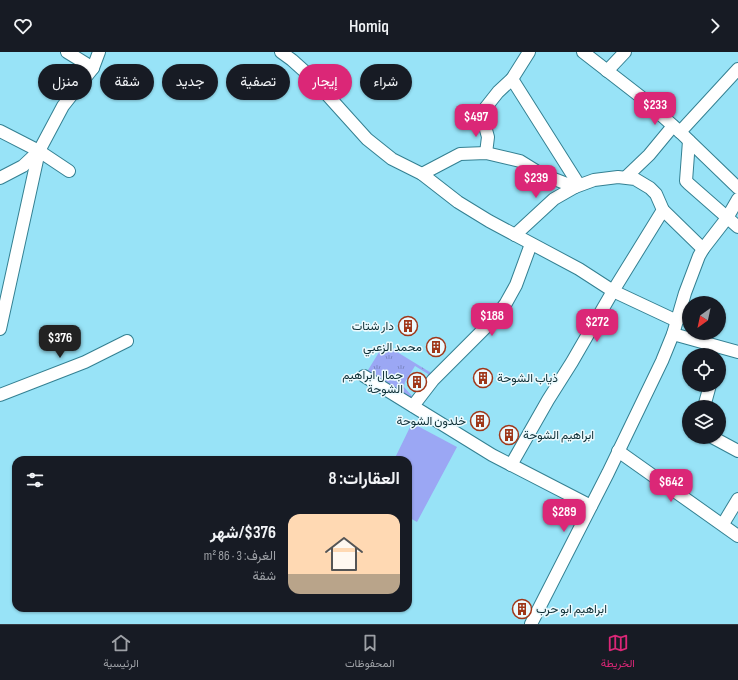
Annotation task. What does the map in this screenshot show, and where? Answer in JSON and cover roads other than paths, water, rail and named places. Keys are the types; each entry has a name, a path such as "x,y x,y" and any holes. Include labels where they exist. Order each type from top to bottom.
{"street":[{"path":"0,329 39,151 63,106 98,58 67,52"},
{"path":"281,52 312,78 366,139 392,159 422,174 458,202 531,244 579,269 613,291 677,321"},
{"path":"486,153 488,137 483,119 483,111 498,92 512,79 529,52"},
{"path":"583,52 641,97 738,188"},
{"path":"608,71 625,52"},
{"path":"626,177 738,69"},
{"path":"512,79 577,186"},
{"path":"0,131 39,151 69,171"},
{"path":"689,141 686,180 738,227"},
{"path":"0,178 23,166 39,151"},
{"path":"422,174 460,154 486,153 520,161 541,174 577,186"},
{"path":"515,235 554,199 577,186 594,180 618,176 635,179 650,188 656,194 663,210 703,249"},
{"path":"531,624 618,451 673,334 685,292 699,256 727,218 738,199"},
{"path":"510,465 613,291 663,210"},
{"path":"412,406 433,380 494,319 506,303 516,286 531,244"},
{"path":"673,334 712,348"},
{"path":"0,395 85,362 127,340"},
{"path":"726,351 738,352"},
{"path":"364,376 459,436 510,465 591,506"},
{"path":"725,444 738,451"},
{"path":"618,451 738,536"},
{"path":"723,524 738,499"}],"place":[{"name":"دار شتات","path":"408,326"},
{"name":"محمد الزعبي","path":"436,347"},
{"name":"ذياب الشوحة","path":"483,378"},
{"name":"جمال ابراهيم الشوحة","path":"417,382"},
{"name":"خلدون الشوحة","path":"480,421"},
{"name":"ابراهيم الشوحة","path":"509,435"},
{"name":"ابراهيم ابو حرب","path":"522,609"}]}
